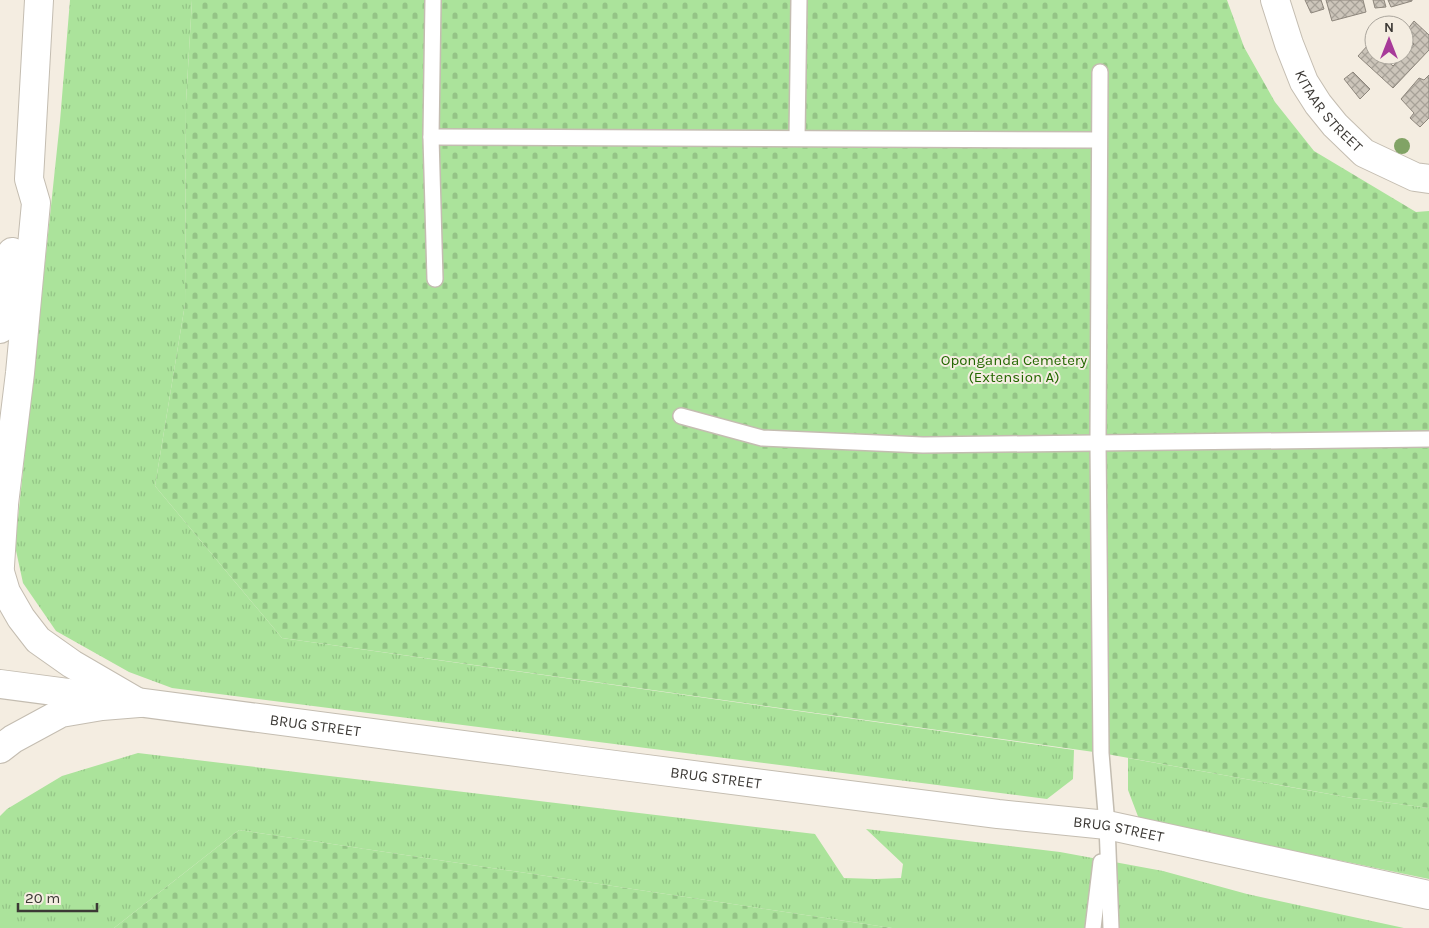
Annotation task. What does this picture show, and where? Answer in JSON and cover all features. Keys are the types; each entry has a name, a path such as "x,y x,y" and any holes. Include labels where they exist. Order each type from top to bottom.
{"street":[{"path":"0,566 2,514 20,373 36,204 29,179 40,0"},
{"name":"KITAAR STREET","path":"1275,0 1304,82 1334,125 1364,153 1415,177 1429,179"},
{"path":"0,329 8,282 17,201 29,179"},
{"path":"0,572 6,592 21,618 38,640 72,664 139,703"},
{"name":"BRUG STREET","path":"0,684 988,813 1107,826 1429,895"},
{"path":"0,749 13,739 60,713 102,706 139,703"}],"lane":[{"path":"433,0 431,137 435,279"},
{"path":"797,138 798,0"},
{"path":"1100,72 1098,442 1101,753 1107,826 1111,928"},
{"path":"431,137 1099,140"},
{"path":"681,416 762,438 923,445 1429,439"},
{"path":"1093,928 1107,826"}],"green space":[{"path":"70,0 192,0 186,102 185,304 155,486 282,638 1074,750 1073,779 1047,799 172,688 129,672 56,631 23,583 15,546 60,121"},
{"name":"Oponganda Cemetery (Extension A)","path":"192,0 1227,0 1244,47 1275,102 1314,151 1416,212 1429,211 1429,808 1346,797 1101,753 282,638 155,486 185,304 186,102"},
{"path":"138,753 815,834 844,878 901,878 903,864 866,829 1060,852 1163,871 1247,894 1404,928 892,928 239,830 114,928 0,928 0,816 7,809 62,776"},
{"path":"1128,758 1346,797 1429,808 1429,879 1139,819 1128,790"},
{"path":"239,830 892,928 114,928"}],"building":[{"path":"1305,0 1321,0 1324,9 1311,13"},
{"path":"1326,0 1363,0 1366,12 1332,21"},
{"path":"1373,0 1384,0 1386,7 1375,8"},
{"path":"1388,0 1412,0 1412,1 1391,7"},
{"path":"1414,21 1429,35 1429,50 1393,88 1368,65 1414,65"},
{"path":"1364,49 1364,61 1358,56"},
{"path":"1353,72 1370,89 1360,99 1344,79"},
{"path":"1429,75 1429,118 1420,127 1410,118 1414,113 1401,99 1419,78 1424,80"}]}
